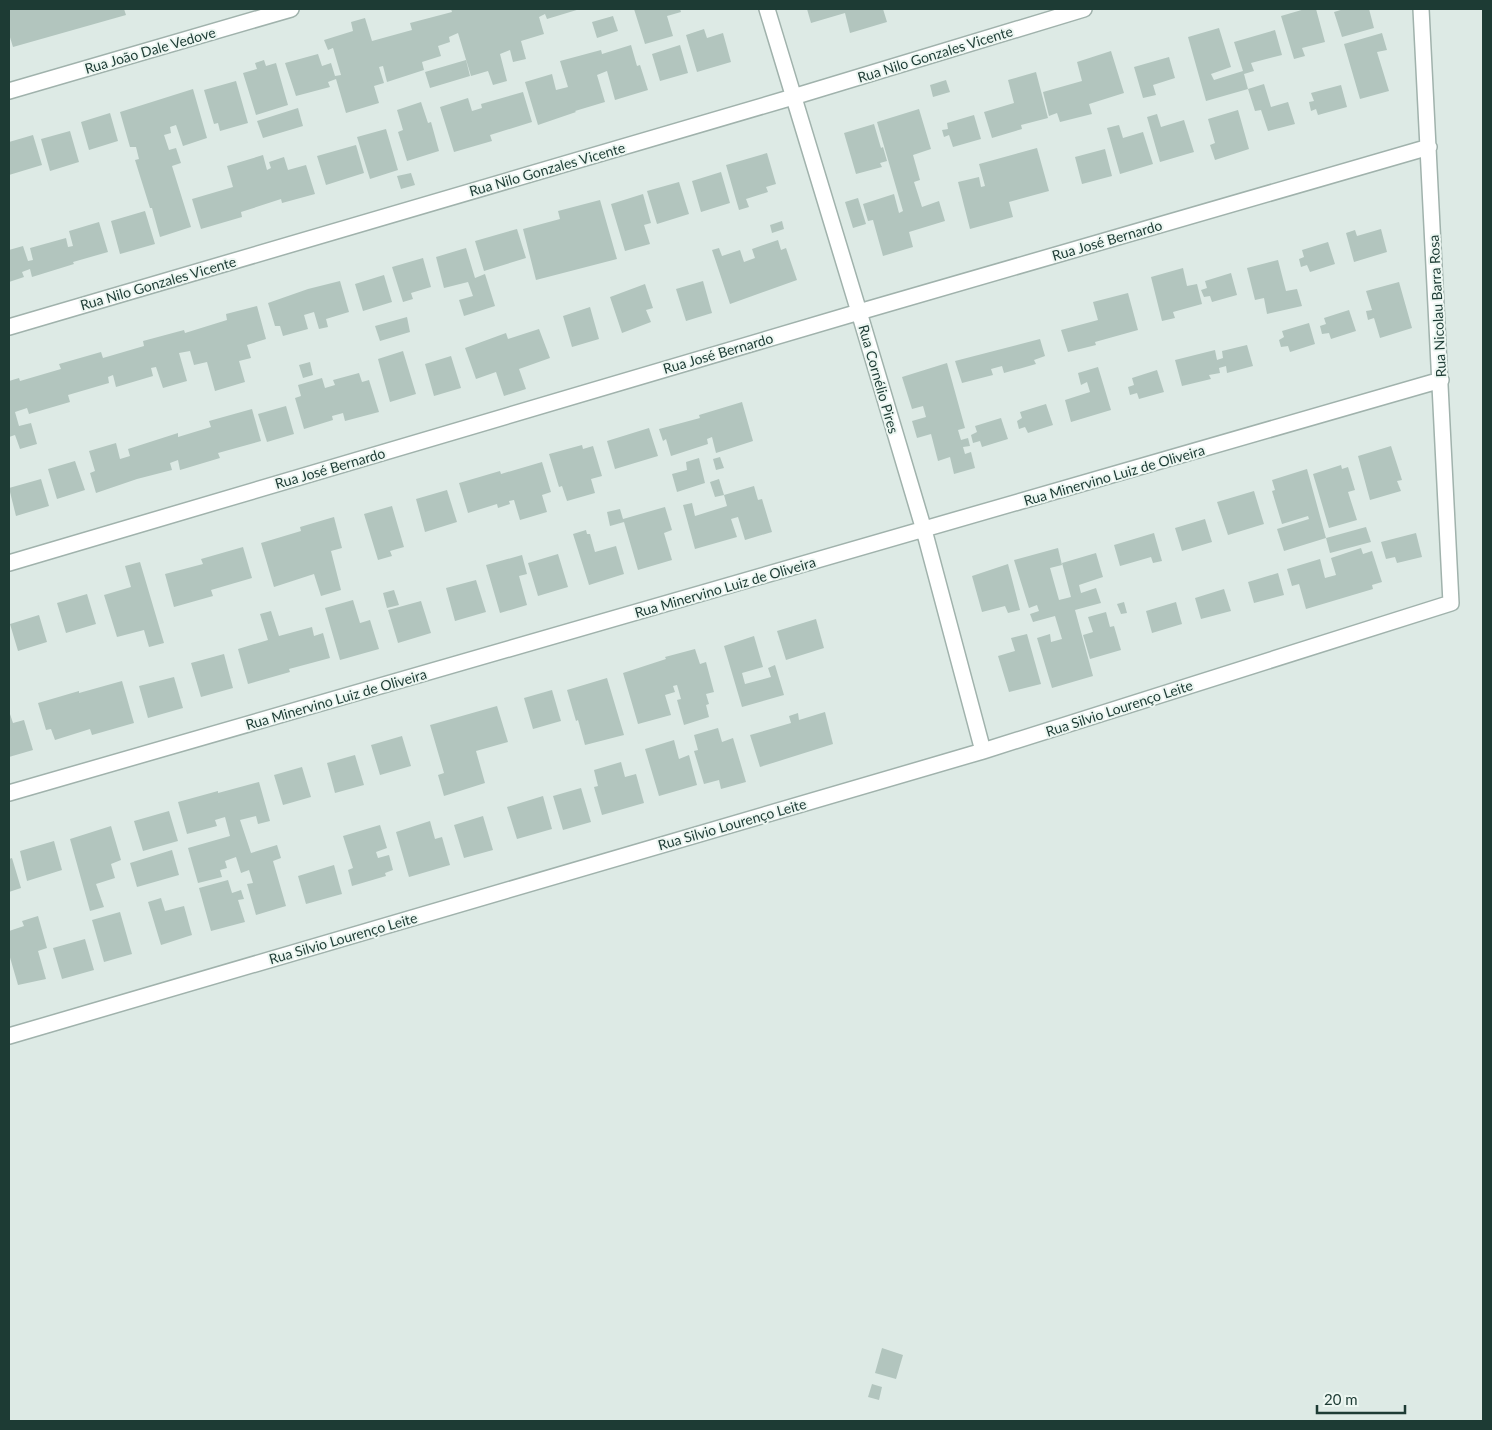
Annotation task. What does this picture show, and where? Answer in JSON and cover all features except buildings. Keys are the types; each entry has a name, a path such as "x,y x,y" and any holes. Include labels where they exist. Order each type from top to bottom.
{"street":[{"name":"Rua João Dale Vedove","path":"9,91 291,9"},
{"name":"Rua Cornélio Pires","path":"767,9 924,530 983,751"},
{"name":"Rua Nilo Gonzales Vicente","path":"9,327 793,97 1084,9"},
{"name":"Rua Nicolau Barra Rosa","path":"1422,9 1451,603"},
{"name":"Rua José Bernardo","path":"9,563 859,312 1429,147"},
{"name":"Rua Minervino Luiz de Oliveira","path":"9,793 1441,380"},
{"name":"Rua Silvio Lourenço Leite","path":"9,1036 983,751 1451,603"}]}
